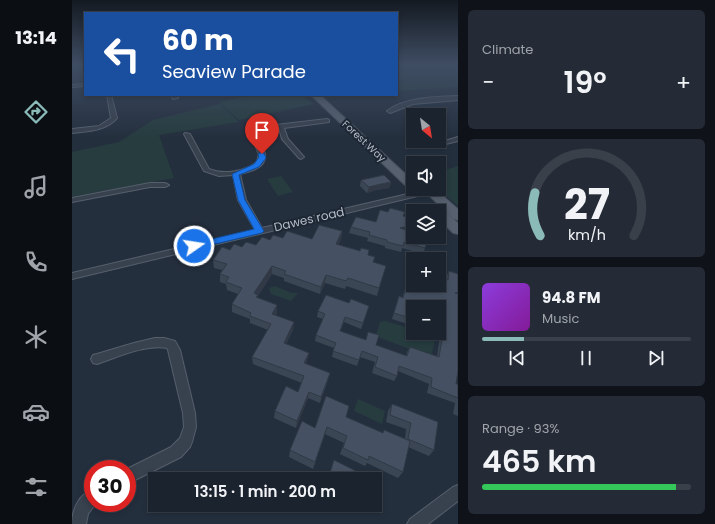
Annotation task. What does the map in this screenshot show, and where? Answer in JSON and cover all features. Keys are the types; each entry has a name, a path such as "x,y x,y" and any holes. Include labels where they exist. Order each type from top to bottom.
{"main road":[{"name":"Forest Way","path":"316,96 406,177"},
{"name":"Forest Way","path":"326,96 406,169"},
{"name":"Forest Way","path":"426,196 433,204"},
{"name":"Forest Way","path":"430,196 458,216"},
{"name":"Forest Way","path":"446,218 458,230"}],"street":[{"path":"72,131 97,128 112,122 114,118 109,96"},
{"path":"390,112 395,107 413,103 458,98"},
{"path":"187,134 206,170 213,173 236,174 257,165 262,158 254,136 262,129 327,121"},
{"path":"281,127 285,139 301,157"},
{"path":"446,142 458,139"},
{"path":"236,174 242,200 260,231"},
{"path":"72,200 150,185 165,185"},
{"name":"Dawes road","path":"72,276 260,231 406,194"},
{"path":"97,359 154,342 164,341 170,344 174,350 189,413 190,427 185,442 176,452 136,472"},
{"path":"415,524 458,492"},
{"path":"78,524 79,515 84,507"}],"green space":[{"path":"398,89 421,89 398,91"},
{"path":"248,96 302,96 314,104 239,120 219,102"},
{"path":"220,104 239,122 159,135 174,178 72,197 72,152 119,142 153,120"},
{"path":"458,166 458,206 446,196 446,170"},
{"path":"281,176 293,192 278,196 267,179"},
{"path":"275,286 292,293 298,293 291,301 271,294 269,288"},
{"path":"385,321 406,327 406,340 435,340 431,357 378,337 376,335 380,322"},
{"path":"358,399 385,411 382,424 354,411"}],"building":[{"path":"384,175 391,182 369,187 361,180"},
{"path":"390,208 405,212 403,216 406,217 406,227 400,228 406,230 406,243 404,242 403,246 369,235 370,232 351,227 356,217 376,222 380,210 388,212"},
{"path":"319,225 342,231 336,244 360,251 361,248 369,250 368,255 375,257 373,262 386,266 379,288 348,278 346,281 326,275 321,287 284,274 286,271 272,266 254,293 258,295 256,297 277,305 272,314 294,322 284,343 309,353 304,363 330,373 321,397 309,392 297,421 275,411 286,386 298,392 304,376 252,357 271,324 250,316 251,313 232,304 242,288 226,282 229,277 220,274 227,264 213,260 222,247 230,250 234,244 242,247 246,242 256,245 262,237 270,240 273,235 283,238 287,231 312,239"},
{"path":"411,244 426,244 425,248"},
{"path":"449,271 458,274 458,292 455,293 458,294 458,370 456,384 458,384 458,398 431,387 432,378 399,366 397,376 375,367 378,357 362,351 359,360 333,351 336,343 316,335 325,314 318,311 326,295 349,303 351,299 369,306 363,323 345,317 340,331 366,340 368,332 379,335 376,345 407,356 410,347 439,357 442,340 446,340 446,300 406,300 406,317 394,313 399,296 403,298 406,288 406,292 446,292 446,279 448,280"},
{"path":"326,396 349,406 346,417 383,433 384,430 410,441 403,472 369,456 368,460 343,448 347,436 327,427 315,462 290,450 302,421 315,428"},
{"path":"392,404 438,422 434,450 408,439 411,423 390,415"},
{"path":"334,460 358,472 330,472"}],"route":[{"path":"194,246 260,231 242,200 236,174 257,165 262,158 262,154"}]}
